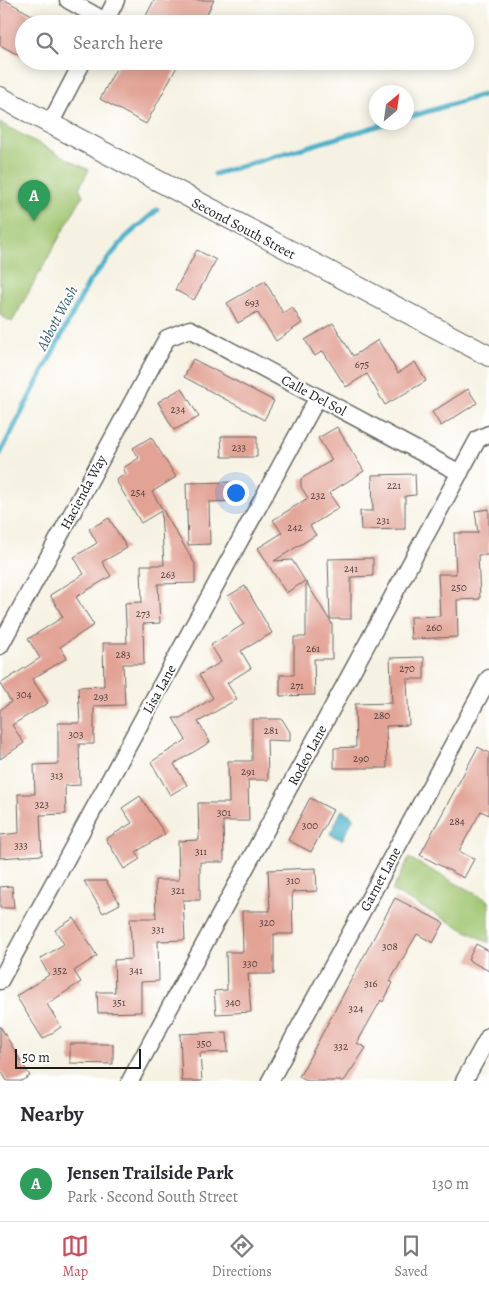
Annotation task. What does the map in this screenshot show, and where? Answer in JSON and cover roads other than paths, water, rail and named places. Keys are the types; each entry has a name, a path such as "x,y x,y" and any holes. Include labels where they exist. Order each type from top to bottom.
{"street":[{"path":"68,0 91,15"},
{"path":"108,15 116,0"},
{"path":"50,124 78,70"},
{"name":"Second South Street","path":"0,97 489,356"},
{"name":"Calle Del Sol","path":"167,338 190,329 460,473"},
{"name":"Hacienda Way","path":"0,646 167,338"},
{"name":"Lisa Lane","path":"0,981 318,397"},
{"name":"Rodeo Lane","path":"130,1081 478,439 489,434"},
{"name":"Garnet Lane","path":"270,1081 489,678"},
{"path":"464,1081 489,1036"}],"water":[{"path":"342,810 354,817 342,840 330,834"}],"waterway":[{"name":"Abbott Wash","path":"414,116 489,93"},
{"name":"Abbott Wash","path":"215,174 369,128"},
{"name":"Abbott Wash","path":"0,454 89,282 126,237 157,210"}],"place":[{"name":"Jensen Trailside Park","path":"34,221"}]}
